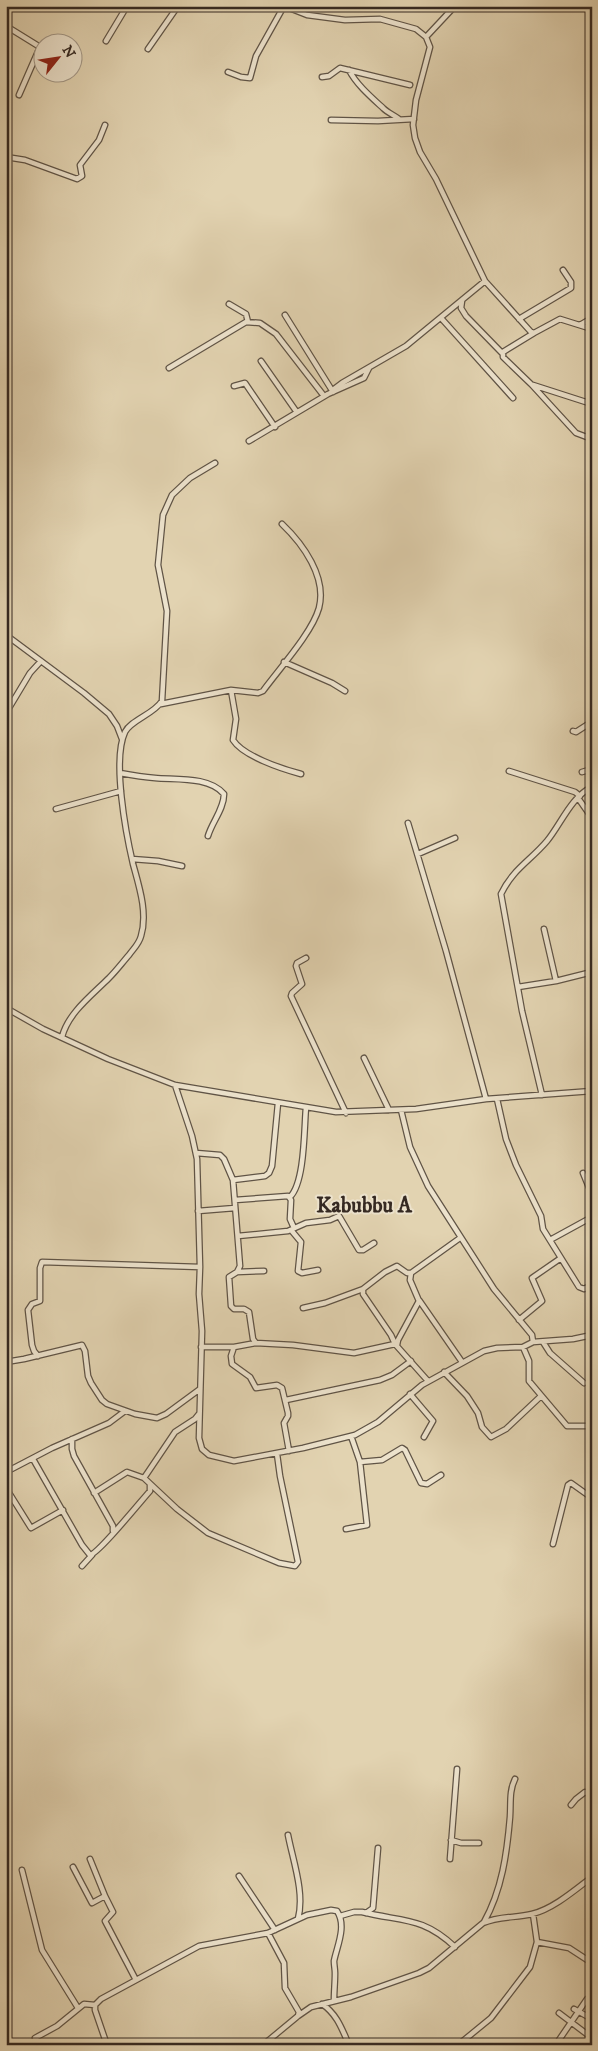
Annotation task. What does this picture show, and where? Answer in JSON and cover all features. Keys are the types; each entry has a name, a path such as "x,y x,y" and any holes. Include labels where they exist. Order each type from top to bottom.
{"street":[{"path":"106,41 127,6"},
{"path":"148,49 178,6"},
{"path":"228,72 250,78 256,56 284,6 296,8 307,15 345,20 380,19 416,29 426,37 430,47 416,100 414,119 415,138 420,152 436,179 485,281 529,331 534,333"},
{"path":"426,37 455,6"},
{"path":"589,6 592,14"},
{"path":"6,26 40,47 19,94"},
{"path":"322,76 329,76 340,68 410,85"},
{"path":"349,70 372,98 400,119"},
{"path":"331,120 378,121 414,119"},
{"path":"6,156 25,160 77,179 82,176 80,165 99,140 106,125"},
{"path":"519,319 571,288 571,282 563,270"},
{"path":"249,442 333,392 342,383 406,346 485,281"},
{"path":"463,300 461,308 466,316 502,354 506,361 532,385 576,433 592,439"},
{"path":"229,304 246,314 248,322"},
{"path":"285,314 333,392"},
{"path":"441,318 513,398"},
{"path":"580,325 592,318"},
{"path":"502,354 557,320 592,329"},
{"path":"169,368 248,322 260,323 276,334 324,396"},
{"path":"261,361 296,411"},
{"path":"234,386 244,383 275,427"},
{"path":"532,385 592,404"},
{"path":"161,704 163,698 167,611 158,565 163,515 172,495 190,478 215,463"},
{"path":"62,1037 69,1020 89,997 121,966 136,947 141,937 143,916 121,792 122,740 127,728 161,704 231,690 258,693 263,691 298,644 316,615 319,606 320,585 316,572 296,539 282,524"},
{"path":"6,635 103,709 118,726 122,740"},
{"path":"6,713 30,673 41,661"},
{"path":"284,662 332,683 345,691"},
{"path":"231,690 236,719 233,740 237,746 268,762 301,774"},
{"path":"573,731 576,732 590,723"},
{"path":"118,726 127,728"},
{"path":"582,772 592,769"},
{"path":"509,771 575,792 592,818"},
{"path":"120,773 155,778 194,779 220,790 224,794 224,799 208,836"},
{"path":"542,1094 518,987 501,894 516,870 547,842 579,797 592,787"},
{"path":"56,809 121,792"},
{"path":"408,823 486,1099"},
{"path":"418,854 455,838"},
{"path":"132,859 151,860 182,866"},
{"path":"544,929 556,981"},
{"path":"306,958 297,963 296,969 302,984 291,996 346,1113"},
{"path":"518,987 556,981 592,972"},
{"path":"6,1008 27,1021 116,1063 176,1086 346,1113 436,1107 486,1099 592,1091"},
{"path":"364,1058 389,1110"},
{"path":"176,1086 196,1153 200,1267 200,1443 202,1449 209,1455 234,1461 277,1454 351,1436 362,1432 378,1422 428,1381 490,1349 523,1347 533,1342 573,1340 592,1335"},
{"path":"497,1099 506,1139 541,1216 543,1228 580,1287 584,1289 592,1284"},
{"path":"234,1180 265,1176 270,1173 278,1103"},
{"path":"306,1107 301,1174 290,1197 290,1219 292,1229 301,1242 298,1271 302,1273 318,1270"},
{"path":"401,1110 416,1163 428,1186 494,1289 532,1335 533,1342"},
{"path":"196,1153 220,1156 224,1159 234,1180 240,1266 237,1272"},
{"path":"583,1173 592,1195"},
{"path":"235,1200 290,1197"},
{"path":"198,1211 235,1208"},
{"path":"238,1236 292,1229 306,1223 340,1216 359,1250 363,1250 374,1243"},
{"path":"550,1240 592,1217"},
{"path":"408,1273 460,1238"},
{"path":"519,1320 542,1301 533,1282 533,1276 561,1258"},
{"path":"38,1356 32,1345 28,1310 32,1304 40,1301 40,1268 42,1262 200,1267"},
{"path":"303,1308 363,1289 394,1267 399,1267 408,1273 419,1300 462,1362"},
{"path":"256,1343 253,1339 249,1312 244,1309 234,1309 232,1306 229,1277 237,1272 264,1271"},
{"path":"363,1289 363,1294 396,1342 428,1381"},
{"path":"201,1347 234,1347 256,1343 293,1345 354,1353 396,1342 419,1300"},
{"path":"543,1342 553,1356 584,1383"},
{"path":"6,1362 82,1345 85,1350 88,1376 96,1393 107,1404 125,1411 157,1418 166,1414 200,1389"},
{"path":"234,1347 231,1356 232,1364 250,1377 256,1388 281,1386 286,1400 288,1416 284,1423 289,1451"},
{"path":"523,1347 530,1361 527,1376 540,1397 567,1426 592,1426"},
{"path":"286,1400 380,1380 392,1375 411,1361"},
{"path":"444,1372 467,1396 478,1413 482,1427 491,1437 506,1429 540,1397"},
{"path":"410,1394 433,1421 424,1437"},
{"path":"6,1472 109,1423 125,1411"},
{"path":"144,1478 175,1432 195,1419 199,1414"},
{"path":"346,1529 367,1525 360,1462 351,1436"},
{"path":"72,1439 74,1456 113,1526 113,1531"},
{"path":"360,1462 382,1460 402,1448 405,1450 421,1483 427,1484 441,1475"},
{"path":"94,1492 127,1472 144,1478 177,1509 208,1533 279,1563 295,1566 298,1562 277,1454"},
{"path":"33,1458 87,1552 92,1555"},
{"path":"6,1467 12,1469"},
{"path":"552,1544 568,1484 571,1483 592,1498"},
{"path":"82,1566 107,1541 113,1531 150,1491 150,1485"},
{"path":"6,1488 30,1528 63,1510"},
{"path":"450,1859 457,1769"},
{"path":"483,1923 495,1899 500,1881 510,1818 511,1788 515,1778"},
{"path":"571,1805 585,1792 592,1795"},
{"path":"288,1835 298,1879 300,1900 298,1919"},
{"path":"451,1840 461,1843 479,1843"},
{"path":"592,1843 592,1849"},
{"path":"366,1913 373,1908 375,1898 375,1872 378,1848"},
{"path":"90,1859 113,1912 105,1921 136,1980"},
{"path":"73,1867 92,1903 105,1896"},
{"path":"22,1870 40,1946 78,2008"},
{"path":"240,1876 275,1930"},
{"path":"263,2045 308,2009 412,1976 429,1968 483,1923 490,1920 533,1914 567,1897 592,1878"},
{"path":"35,2038 57,2026 78,2008 86,2004 95,2004 199,1946 268,1933 298,1919 331,1910 336,1911 340,1916 340,1940 334,1964 334,2001"},
{"path":"340,1916 354,1912 407,1919 425,1926 444,1937 455,1948"},
{"path":"458,2045 491,2018 530,1967 537,1942 533,1914"},
{"path":"268,1933 284,1963 284,1986 298,2012 298,2016"},
{"path":"537,1942 569,1948 592,1963"},
{"path":"558,2040 571,2022 576,2011 587,1999"},
{"path":"95,2004 95,2010 107,2045"},
{"path":"322,2004 330,2010 339,2022 349,2045"},
{"path":"576,2011 592,2019"},
{"path":"560,2013 592,2038"}],"district":[{"name":"Kabubbu A","path":"364,1204"}]}
